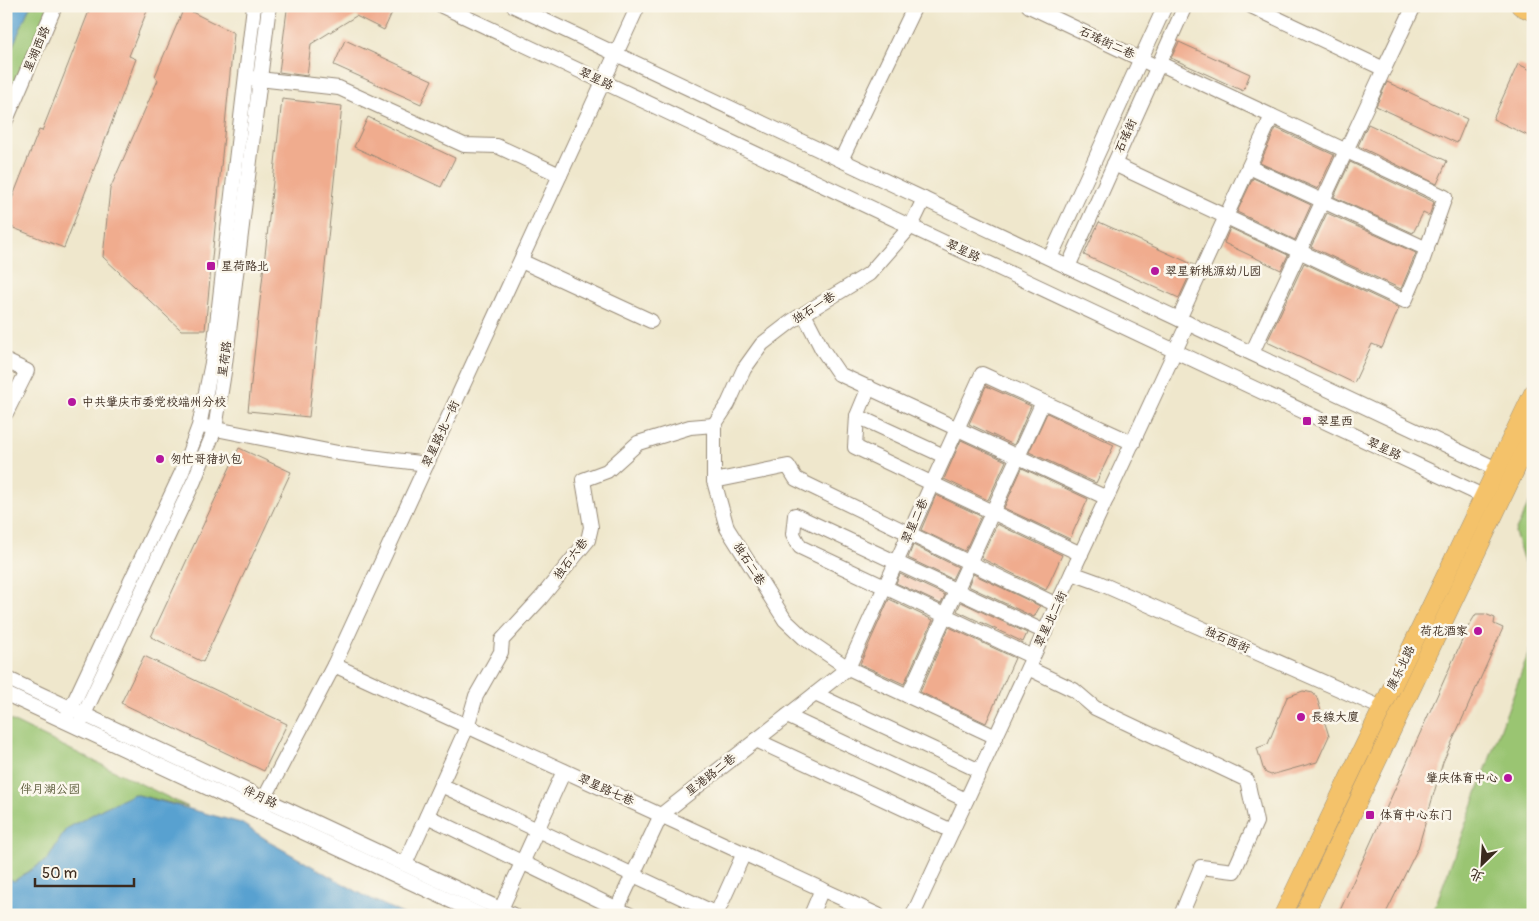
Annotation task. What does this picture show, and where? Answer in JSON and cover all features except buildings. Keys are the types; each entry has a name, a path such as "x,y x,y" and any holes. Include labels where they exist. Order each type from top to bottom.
{"main road":[{"path":"1520,6 1533,12"},
{"name":"康乐北路","path":"1283,915 1533,393"},
{"name":"康乐北路","path":"1304,915 1533,432"}],"street":[{"name":"星湖西路","path":"6,120 55,6"},
{"name":"星荷路","path":"75,718 182,472 199,426 213,358 254,6"},
{"name":"星荷路","path":"75,718 194,481 215,429 224,372 269,6"},
{"name":"翠星路","path":"442,6 1483,496"},
{"path":"514,6 1496,468"},
{"name":"翠星路北一街","path":"261,805 334,664 638,6"},
{"path":"841,160 915,6"},
{"name":"石瑶街二巷","path":"1028,6 1158,67 1165,66 1445,196 1427,249"},
{"name":"石瑶街","path":"1050,258 1165,6"},
{"name":"石瑶街","path":"1068,267 1185,6"},
{"path":"1251,6 1384,69"},
{"path":"1252,353 1414,6"},
{"path":"246,78 339,88 464,145 497,146 560,175"},
{"name":"翠星北二街","path":"913,915 1176,351 1184,321 1226,216 1272,116"},
{"path":"1114,164 1405,301 1427,249 1249,167"},
{"name":"独石一巷","path":"714,426 728,404 744,369 762,344 792,321 869,274 910,226 924,199"},
{"path":"521,261 651,321"},
{"path":"804,314 822,348 839,374 1107,498"},
{"path":"6,361 27,371 6,413"},
{"name":"翠星二巷","path":"848,668 982,374 1043,402"},
{"path":"869,387 857,416 855,447 1081,554"},
{"path":"908,696 1043,402 1132,444"},
{"path":"857,416 944,456"},
{"path":"199,426 338,453 427,464"},
{"name":"独石二巷","path":"714,426 714,481 727,528 785,620 804,638 848,668 996,737"},
{"name":"独石六巷","path":"468,727 476,696 501,652 502,640 540,599 588,540 591,527 583,480 607,471 638,443 690,427 714,426"},
{"path":"714,481 788,466 796,479 1058,605"},
{"path":"1045,632 795,515 793,534 800,547 944,615 1074,690 1095,708 1247,780 1256,822 1234,871 1201,868 1181,915"},
{"name":"独石西街","path":"1072,573 1382,708"},
{"name":"翠星路七巷","path":"334,664 878,915"},
{"name":"星港路二巷","path":"616,912 661,815 848,668"},
{"name":"伴月路","path":"6,678 75,718 261,805 481,915"},
{"name":"伴月路","path":"6,694 75,718"},
{"path":"815,694 980,771"},
{"path":"787,716 966,800"},
{"path":"405,864 468,727"},
{"path":"756,740 952,831"},
{"path":"507,912 522,862 564,771"},
{"path":"441,785 717,914 744,853"},
{"name":"伴月路","path":"261,805 405,864 507,912"},
{"path":"427,816 522,862 616,912 630,915"},
{"path":"811,915 822,889"}],"green space":[{"path":"30,6 53,6 6,111 6,62"},
{"path":"1533,495 1533,592 1515,532"},
{"name":"肇庆体育中心","path":"1533,641 1533,915 1432,915"},
{"name":"伴月湖公园","path":"6,718 188,807 134,794 66,829 48,859 14,881 6,878"}],"water":[{"path":"6,6 30,6 6,62"},
{"path":"134,794 241,823 278,847 365,896 405,915 6,915 6,878 14,881 48,859 66,829"}],"place":[{"name":"星荷路北","path":"211,266"},
{"name":"翠星新桃源幼儿园","path":"1155,271"},
{"name":"中共肇庆市委党校端州分校","path":"72,402"},
{"name":"翠星西","path":"1307,421"},
{"name":"匆忙哥猪扒包","path":"160,459"},
{"name":"荷花酒家","path":"1478,631"},
{"name":"長線大廈","path":"1301,717"},
{"name":"肇庆体育中心","path":"1508,778"},
{"name":"体育中心东门","path":"1370,815"}]}
